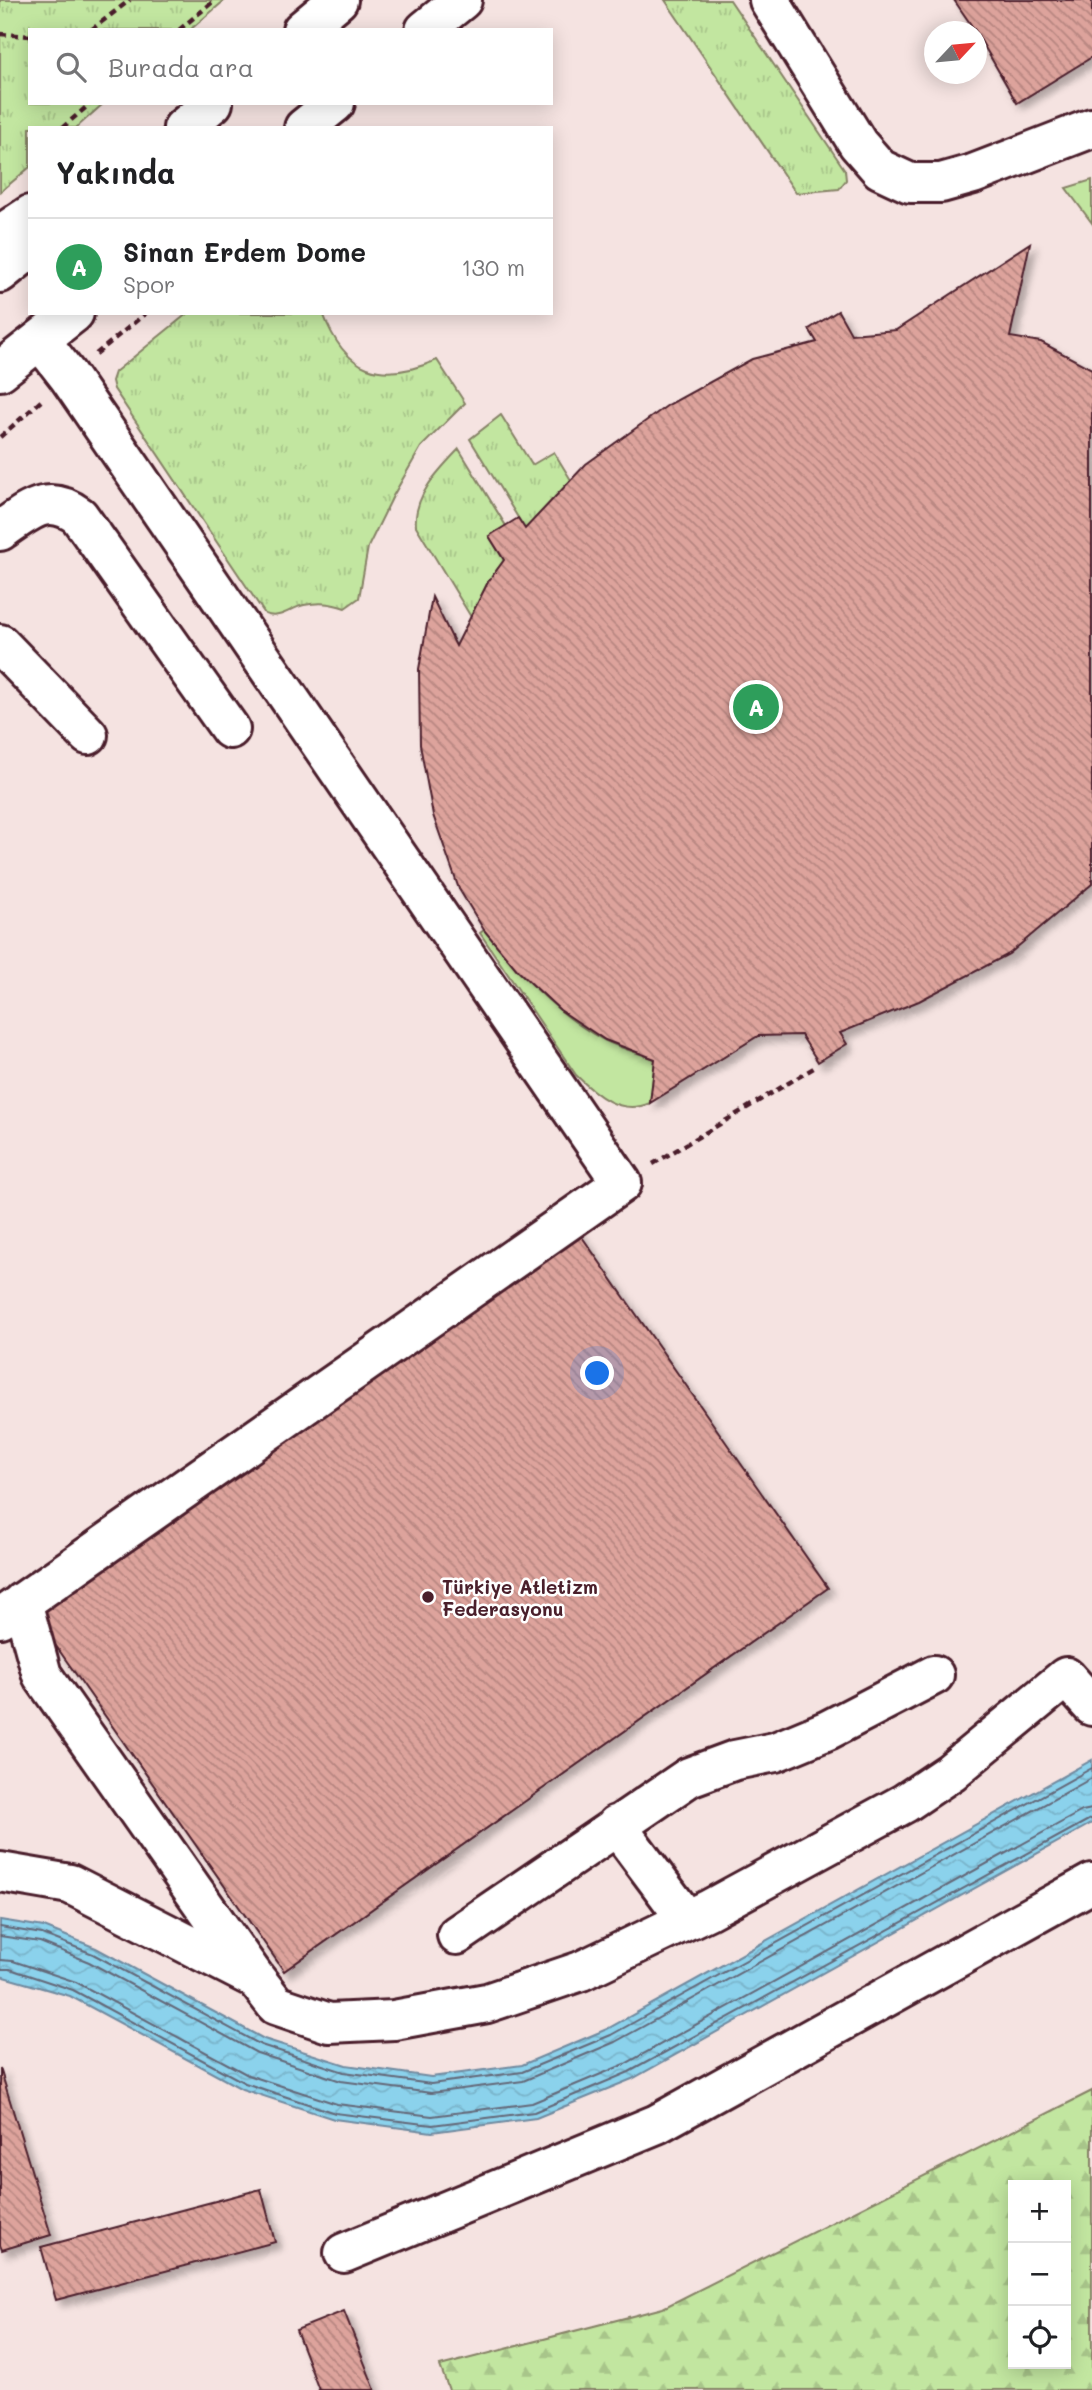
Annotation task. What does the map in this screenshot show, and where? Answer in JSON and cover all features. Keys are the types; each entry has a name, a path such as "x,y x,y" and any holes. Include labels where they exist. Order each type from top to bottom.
{"main road":[{"path":"304,28 338,0"},
{"path":"427,28 462,0"},
{"path":"769,0 858,144 880,169 910,183 952,180 1092,128"},
{"path":"185,126 211,105"},
{"path":"306,126 333,105"},
{"path":"0,235 28,216"},
{"path":"0,273 28,251"},
{"path":"0,371 71,315"},
{"path":"40,340 68,376 622,1183 11,1610 42,1675 255,1978 276,2005 329,2023 394,2020 487,2003 581,1971 687,1920 905,1803 951,1772 1066,1677 1092,1706"},
{"path":"0,531 32,509 52,503 66,506 79,516 230,729"},
{"path":"0,644 88,735"},
{"path":"457,1935 689,1777 735,1760 775,1752 828,1730 934,1675"},
{"path":"616,1825 687,1920"},
{"path":"0,1872 70,1884 255,1978"},
{"path":"344,2253 657,2124 1092,1883"}],"path":[{"path":"94,28 130,0"},
{"path":"181,28 215,0"},
{"path":"0,34 28,36"},
{"path":"64,126 89,105"},
{"path":"68,376 144,315"},
{"path":"0,437 18,422"},
{"path":"622,1183 817,1066"}],"green space":[{"path":"0,0 225,0 192,28 28,28 28,105 102,105 78,126 28,126 28,169 0,192"},
{"path":"665,0 730,0 845,170 846,180 839,189 796,193"},
{"path":"1092,180 1092,223 1066,188"},
{"path":"186,315 324,315 342,349 354,361 367,368 399,371 437,360 465,403 421,447 393,496 368,547 359,598 345,608 330,604 304,605 275,616 265,614 114,389 112,381 115,372"},
{"path":"501,415 532,465 554,452 571,480 525,529 470,439"},
{"path":"459,449 506,526 489,536 504,560 488,582 471,617 416,526 416,515 423,494"},
{"path":"484,930 524,976 570,1018 604,1040 655,1059 650,1103 629,1107 619,1105 600,1096 576,1075 480,933"},
{"path":"1092,2091 1092,2390 449,2390 440,2366 663,2308"}],"water":[{"path":"1092,1760 1092,1823 632,2079 536,2118 432,2132 334,2119 242,2089 70,1996 0,1976 0,1920 44,1927 96,1948 264,2039 346,2065 431,2077 522,2065 607,2029"}],"building":[{"path":"954,0 1092,0 1092,57 1017,103 987,51 987,21 968,21"},
{"path":"1030,243 1010,337 1041,342 1092,369 1092,884 1009,954 919,1001 840,1033 847,1044 818,1062 801,1035 758,1036 650,1103 655,1059 605,1040 560,1010 518,971 484,930 459,889 433,815 420,745 419,669 432,597 456,646 488,582 504,560 489,536 518,518 525,529 586,464 668,405 752,359 817,342 809,329 838,311 851,334 896,330"},
{"name":"Türkiye Atletizm Federasyonu","path":"573,1224 828,1588 284,1971 28,1606"},
{"path":"0,2068 51,2235 2,2250 0,2245"},
{"path":"261,2189 275,2242 56,2300 41,2247"},
{"path":"344,2311 375,2390 319,2390 296,2330"}],"place":[{"name":"Sinan Erdem Dome","path":"756,707"},
{"name":"Türkiye Atletizm Federasyonu","path":"428,1597"}]}
